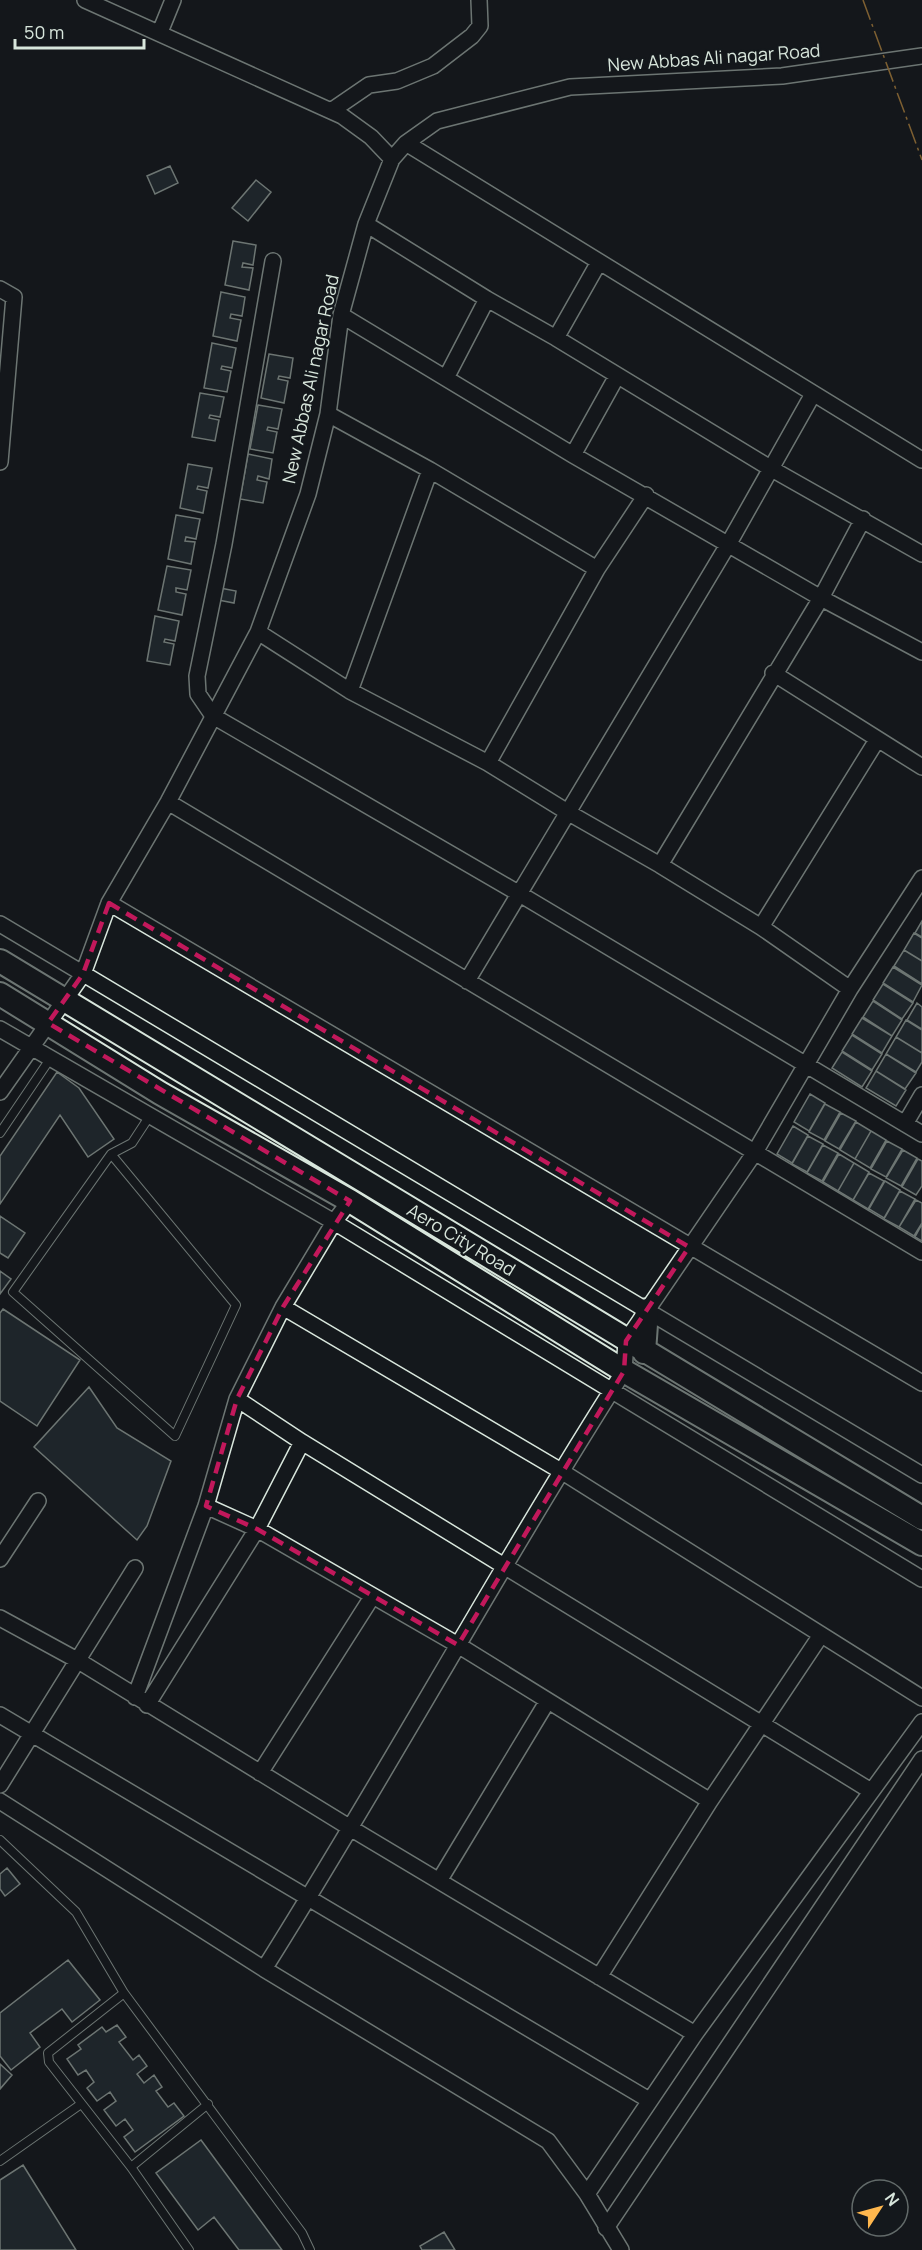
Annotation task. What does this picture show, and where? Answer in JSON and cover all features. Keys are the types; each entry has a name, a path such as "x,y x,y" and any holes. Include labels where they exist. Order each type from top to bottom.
{"street":[{"path":"85,0 337,113 371,137 392,159"},
{"path":"160,32 173,0"},
{"path":"337,113 369,84 397,81 433,66 472,36 480,26 479,0"},
{"name":"New Abbas Ali nagar Road","path":"48,1023 83,974 109,903 168,802 258,632 308,494 328,414 340,315 366,224 392,159 406,143 437,121 570,87 782,76 922,56"},
{"path":"406,143 922,460"},
{"path":"366,224 486,299 556,338 770,468 922,554"},
{"path":"273,261 224,544 197,675 198,694 213,716 518,893 922,1134"},
{"path":"556,338 599,262"},
{"path":"0,289 14,297 0,462"},
{"path":"446,378 486,299"},
{"path":"340,315 573,455 729,543 820,598 920,647"},
{"path":"573,455 617,376"},
{"path":"467,981 729,543 813,394"},
{"path":"328,414 430,470 597,569"},
{"path":"350,691 430,470"},
{"path":"488,763 597,569 646,495"},
{"path":"660,864 820,598 863,519"},
{"path":"258,632 350,691 488,763 569,813 660,864 761,927 850,989"},
{"path":"773,673 922,767"},
{"path":"761,927 877,740"},
{"path":"168,802 922,1252"},
{"path":"264,1970 352,1829 561,1471 618,1380 635,1346 647,1310 755,1152 850,989 922,878"},
{"path":"109,903 922,1383"},
{"path":"0,924 922,1475"},
{"name":"Aero City Road","path":"0,961 922,1518"},
{"name":"Aero City Road","path":"0,994 160,1093 350,1201 618,1380 922,1544"},
{"path":"0,1092 48,1023"},
{"path":"0,1029 149,1117 618,1380 922,1579"},
{"path":"905,1124 922,1095"},
{"path":"141,1701 206,1506 237,1399 283,1307 334,1222 350,1201"},
{"path":"283,1307 561,1471 922,1698"},
{"path":"237,1399 505,1568 871,1791"},
{"path":"141,1701 257,1529 302,1442"},
{"path":"0,1559 38,1501"},
{"path":"206,1506 257,1529 458,1645 710,1801"},
{"path":"0,1785 30,1733 135,1568"},
{"path":"260,1773 372,1597"},
{"path":"0,1618 77,1660 352,1829 695,2034"},
{"path":"598,1977 710,1801 763,1725 821,1635"},
{"path":"439,1881 547,1702"},
{"path":"0,1715 649,2100"},
{"path":"587,2194 695,2034 922,1722"},
{"path":"606,2228 922,1759"},
{"path":"0,1801 264,1970 548,2141 587,2194 621,2250"}],"lane":[{"path":"0,1133 50,1059"},
{"path":"111,1154 236,1305 175,1436 13,1292 111,1154 132,1143 149,1117"},
{"path":"0,1840 76,1912 124,1993 302,2233 310,2250"},
{"path":"124,1993 48,2053 49,2062 131,2168 189,2250"},
{"path":"0,2161 81,2104"},
{"path":"131,2168 208,2104"}],"highlighted area":[{"path":"109,903 689,1247 626,1341 624,1371 458,1645 257,1529 206,1506 237,1399 283,1307 350,1201 48,1023 83,974"}],"building":[{"path":"170,166 178,183 155,194 147,176"},
{"path":"256,180 271,192 248,221 232,208"},
{"path":"233,241 256,245 253,265 243,263 242,267 253,268 249,290 225,285"},
{"path":"221,292 245,297 242,316 231,314 230,318 241,320 237,341 213,336"},
{"path":"212,343 236,348 232,368 222,366 221,369 231,371 227,392 204,388"},
{"path":"269,354 293,358 290,378 279,376 278,379 288,381 284,403 261,398"},
{"path":"200,393 224,397 220,417 210,415 209,418 219,420 215,441 192,437"},
{"path":"258,405 282,409 278,429 268,427 267,430 277,432 273,453 250,449"},
{"path":"248,454 272,459 269,479 258,476 257,480 267,482 263,503 240,499"},
{"path":"188,464 212,468 208,488 198,486 197,489 207,491 203,513 180,508"},
{"path":"176,515 200,519 196,539 186,537 185,541 195,542 191,564 168,559"},
{"path":"167,566 191,570 187,590 176,588 176,592 186,594 182,615 158,610"},
{"path":"220,588 236,591 234,603 218,600"},
{"path":"155,616 179,621 175,641 165,639 164,642 174,644 170,665 147,661"},
{"path":"922,921 922,937 915,933"},
{"path":"914,933 922,938 922,961 904,950"},
{"path":"904,950 922,961 922,984 894,966"},
{"path":"893,967 922,985 913,1002 883,983"},
{"path":"883,984 913,1003 902,1019 873,1000"},
{"path":"873,1001 902,1020 892,1036 863,1017"},
{"path":"917,1003 922,1007 922,1029 907,1020"},
{"path":"862,1018 892,1036 882,1053 852,1034"},
{"path":"906,1020 922,1030 922,1053 896,1037"},
{"path":"852,1035 882,1054 872,1070 842,1051"},
{"path":"896,1037 922,1053 922,1062 916,1072 886,1054"},
{"path":"842,1052 872,1071 862,1087 832,1068"},
{"path":"886,1054 916,1073 905,1089 876,1071"},
{"path":"876,1071 906,1090 896,1106 866,1088"},
{"path":"57,1072 79,1088 114,1139 88,1157 60,1115 0,1204 0,1156"},
{"path":"810,1094 825,1103 809,1131 794,1122"},
{"path":"825,1104 840,1112 824,1140 809,1132"},
{"path":"841,1113 856,1121 839,1149 825,1141"},
{"path":"856,1122 871,1131 855,1159 840,1150"},
{"path":"793,1126 808,1135 792,1163 777,1154"},
{"path":"871,1131 886,1140 870,1168 855,1159"},
{"path":"808,1136 823,1144 807,1172 792,1164"},
{"path":"887,1141 902,1149 886,1177 871,1169"},
{"path":"823,1145 838,1153 822,1181 807,1173"},
{"path":"903,1150 917,1158 901,1186 886,1178"},
{"path":"839,1154 854,1163 838,1191 823,1182"},
{"path":"918,1159 922,1161 922,1186 916,1195 902,1187"},
{"path":"854,1163 869,1172 853,1200 838,1191"},
{"path":"869,1173 884,1181 868,1209 853,1200"},
{"path":"885,1181 900,1190 884,1218 869,1209"},
{"path":"900,1191 915,1199 899,1227 884,1219"},
{"path":"916,1200 922,1203 922,1223 914,1236 899,1227"},
{"path":"0,1216 25,1233 8,1258 0,1253"},
{"path":"922,1224 922,1241 915,1237"},
{"path":"0,1271 11,1279 0,1294"},
{"path":"3,1309 80,1360 37,1426 0,1401 0,1313"},
{"path":"89,1387 117,1428 171,1461 147,1526 137,1540 34,1447"},
{"path":"7,1868 20,1884 5,1896 0,1889 0,1874"},
{"path":"68,1960 100,2000 72,2022 62,2009 30,2033 40,2047 11,2070 0,2056 0,2013"},
{"path":"117,2025 126,2037 119,2042 133,2060 139,2055 147,2066 137,2074 144,2083 154,2075 162,2087 156,2091 168,2107 174,2103 184,2116 135,2152 124,2137 133,2130 125,2119 116,2126 104,2110 116,2101 110,2092 97,2101 87,2088 94,2082 86,2070 78,2075 67,2059 81,2049 78,2045 102,2027 106,2032"},
{"path":"0,2064 12,2075 0,2089"},
{"path":"201,2140 282,2250 239,2250 214,2217 198,2230 156,2173"},
{"path":"23,2165 76,2250 0,2250 0,2180"},
{"path":"444,2232 455,2250 422,2250 420,2246"}],"power":[{"path":"863,0 922,160"}]}
